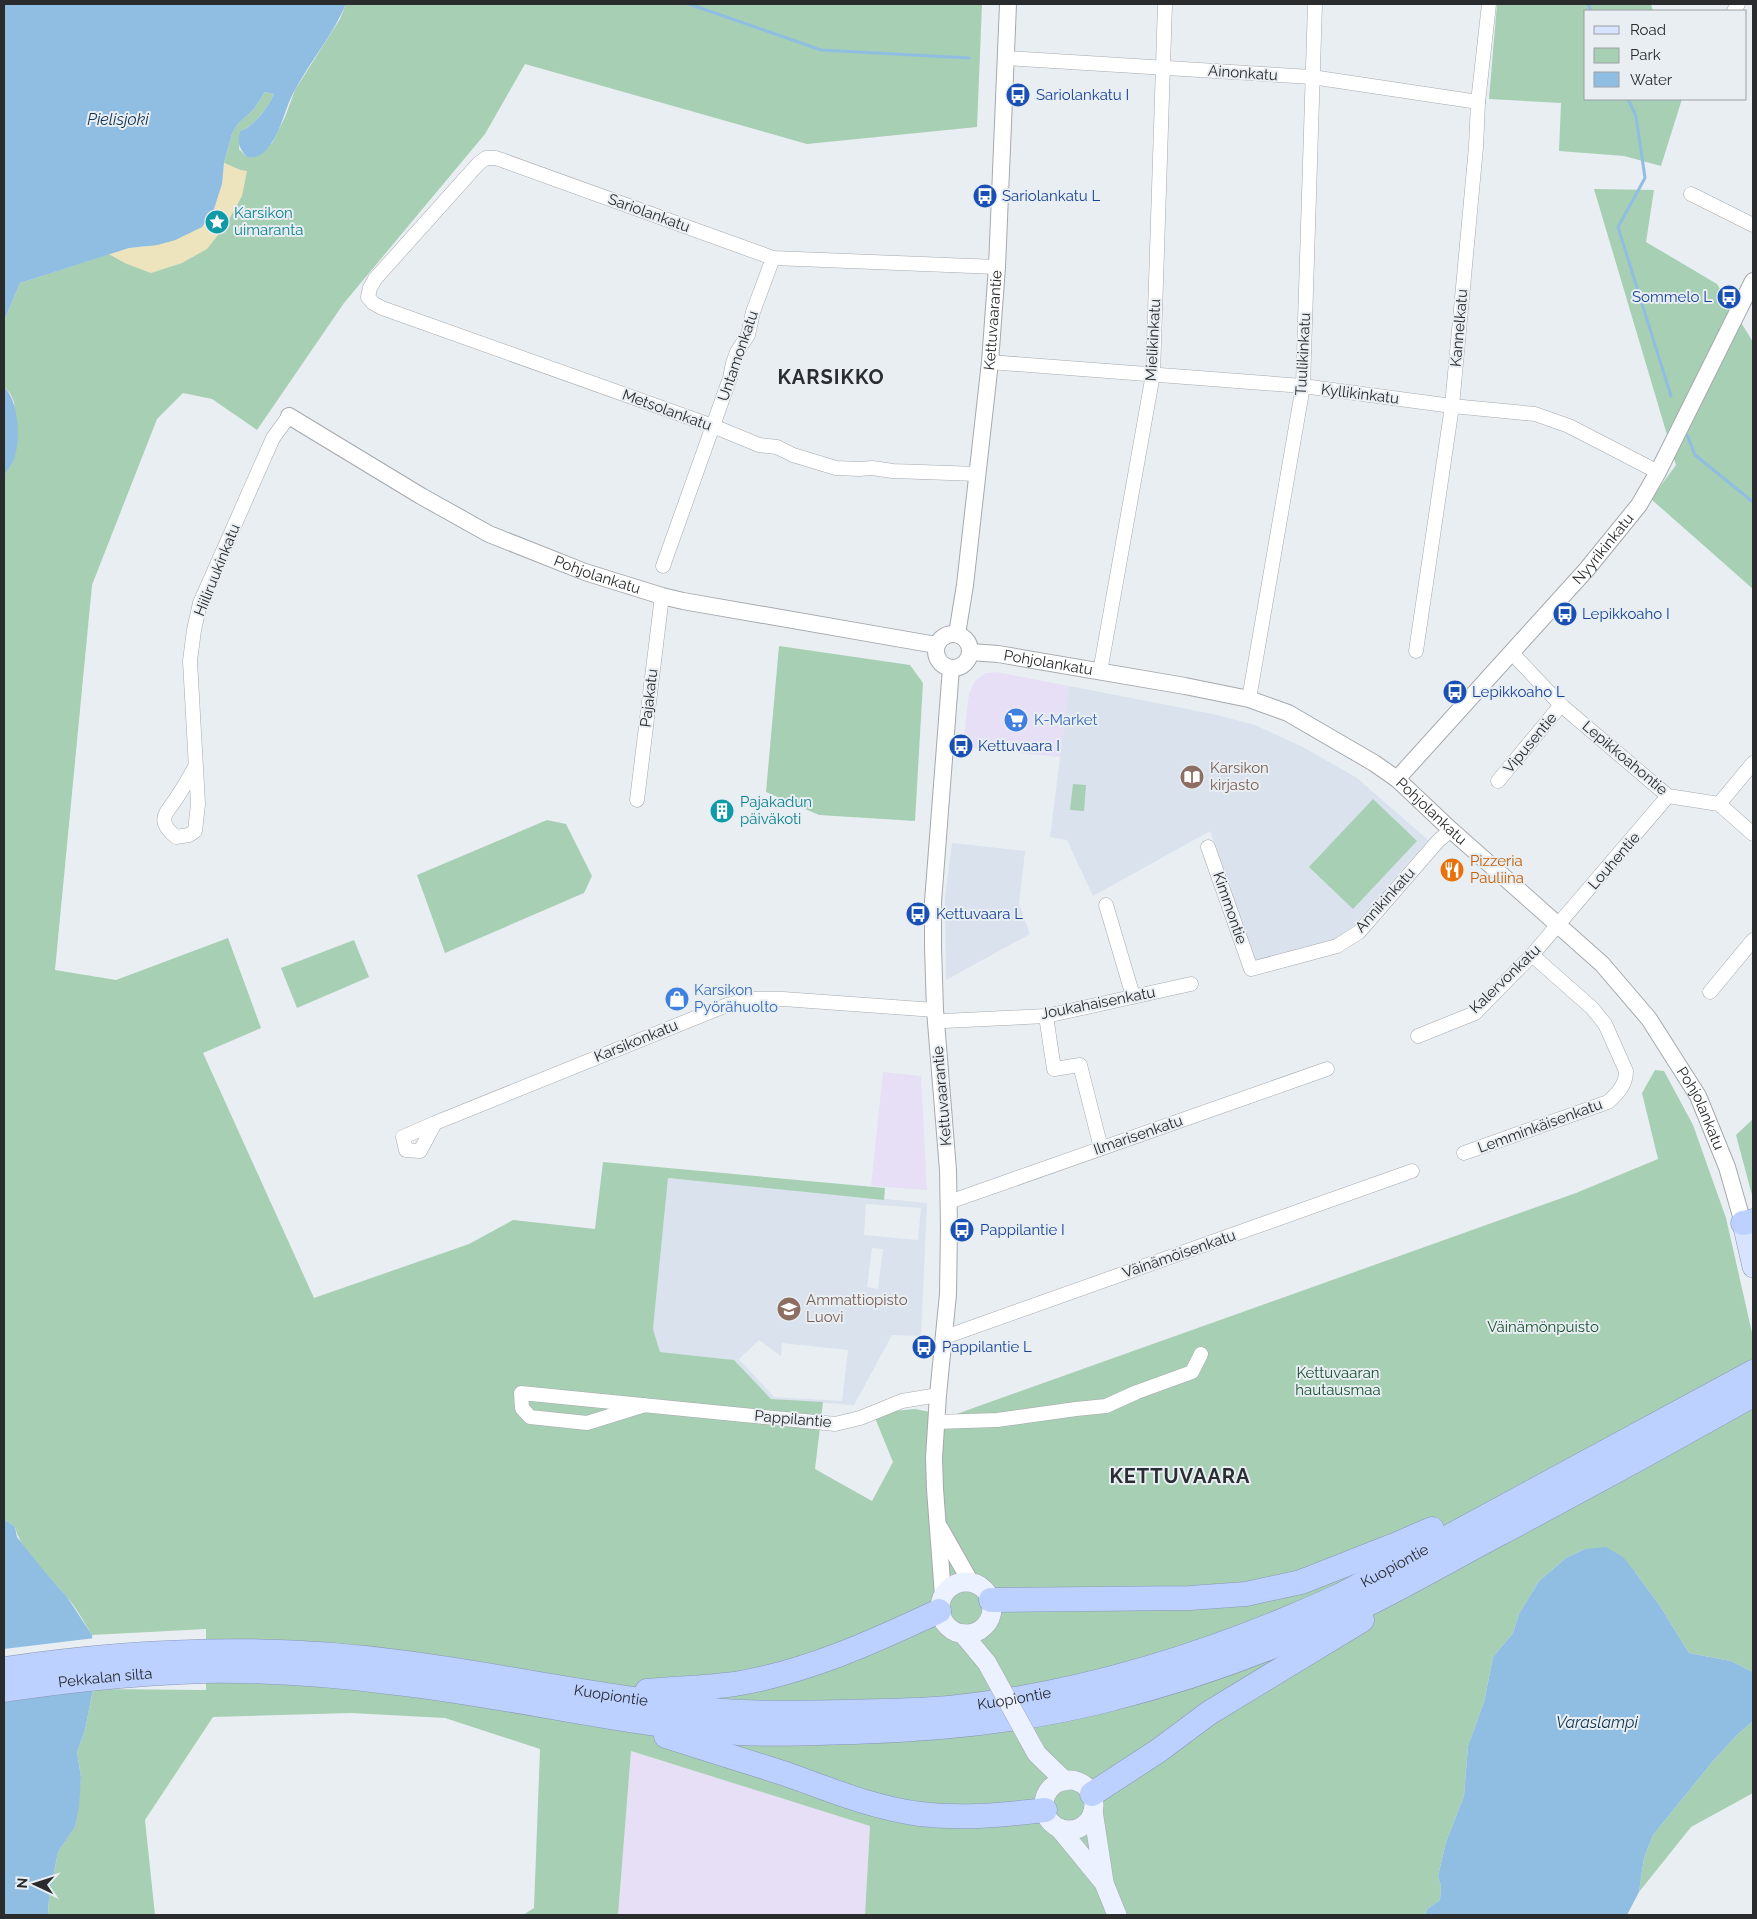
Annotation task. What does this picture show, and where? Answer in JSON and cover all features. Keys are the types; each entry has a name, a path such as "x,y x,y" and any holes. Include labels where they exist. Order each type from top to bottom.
{"highway":[{"name":"Kuopiontie","path":"599,1705 792,1714 948,1708 1053,1692 1101,1682 1166,1663 1262,1629 1341,1595 1753,1372"},
{"name":"Kuopiontie","path":"206,1661 300,1653 404,1662 717,1732 792,1734 950,1728 1057,1711 1106,1701 1163,1685 1269,1648 1350,1613 1753,1395"},
{"path":"991,1600 1190,1598 1246,1594 1300,1582 1396,1545 1456,1517 1529,1492"},
{"path":"1092,1803 1158,1750 1209,1713 1335,1638 1488,1540"},
{"path":"599,1705 734,1684 807,1667 868,1644 941,1603"},
{"name":"Pekkalan silta","path":"4,1669 60,1660 121,1655 206,1661"},
{"name":"Pekkalan silta","path":"4,1690 206,1661"},
{"path":"599,1705 745,1760 885,1808 921,1814 955,1816 994,1816 1050,1811"}],"main road":[{"path":"1748,1222 1753,1267"},
{"path":"970,1581 984,1588 991,1600 991,1615 983,1628 977,1632 963,1634 954,1632 942,1619 941,1603 954,1584 970,1581"},
{"path":"983,1628 986,1663"},
{"path":"963,1634 986,1663 1035,1751 1050,1811 1104,1883"},
{"path":"1035,1751 1065,1781"},
{"path":"1050,1811 1057,1784 1065,1781 1080,1783 1092,1803 1104,1883 1117,1915"},
{"path":"1050,1811 1066,1830 1080,1828 1086,1824 1092,1803"}],"street":[{"name":"Kettuvaarantie","path":"957,634 965,585 990,362 997,267 1008,4"},
{"name":"Mielikinkatu","path":"1100,672 1153,374 1165,4"},
{"name":"Tuulikinkatu","path":"1249,699 1303,386 1315,4"},
{"name":"Kannelkatu","path":"1416,652 1452,406 1476,147 1478,102 1489,4"},
{"name":"Ainonkatu","path":"1006,58 1312,77 1478,102"},
{"name":"Sariolankatu","path":"368,297 375,279 479,163 486,158 496,158 772,258 997,267"},
{"path":"1691,194 1753,225"},
{"name":"Untamonkatu","path":"663,566 730,378 735,358 748,335 753,312 772,258"},
{"name":"Nyyrikinkatu","path":"1397,779 1512,653 1639,505 1658,472 1753,281"},
{"name":"Metsolankatu","path":"368,297 372,303 382,308 713,426 753,443 777,448 801,458 836,468 872,468 978,474"},
{"name":"Kyllikinkatu","path":"990,362 1303,386 1452,406 1535,414 1552,419 1658,472"},
{"name":"Pohjolankatu","path":"289,416 421,496 489,534 585,572 662,596 779,619 936,645"},
{"name":"Hiiliruukinkatu","path":"195,766 190,661 200,603 273,438 289,416"},
{"name":"Pajakatu","path":"637,800 662,596"},
{"path":"957,634 967,640 970,652 964,664 958,668 946,667 936,656 936,645 947,635 957,634"},
{"name":"Pohjolankatu","path":"970,652 998,654 1185,686 1249,699 1288,713 1374,763 1397,779 1451,830 1602,964 1649,1019 1698,1096 1748,1222"},
{"name":"Lepikkoahontie","path":"1512,653 1561,705 1668,796 1719,804"},
{"name":"Kettuvaarantie","path":"941,1603 935,1471 936,1422 945,1337 949,1266 949,1202 933,902 951,668"},
{"name":"Vipusentie","path":"1498,781 1561,705"},
{"path":"1753,763 1719,804 1753,834"},
{"name":"Louhentie","path":"1559,924 1668,796"},
{"name":"Annikinkatu","path":"1251,969 1337,946 1359,932 1438,841 1451,830"},
{"name":"Kimmontie","path":"1208,847 1251,969"},
{"path":"1106,905 1133,996"},
{"name":"Kalervonkatu","path":"1418,1036 1475,1013 1532,955 1559,924"},
{"path":"1710,992 1753,940"},
{"name":"Lemminkäisenkatu","path":"1464,1153 1608,1102 1619,1092 1626,1079 1626,1071 1605,1024 1592,1008 1532,955"},
{"name":"Joukahaisenkatu","path":"939,1016 1046,1016 1191,984"},
{"name":"Karsikonkatu","path":"435,1123 718,1009 754,999 783,999 939,1016"},
{"path":"1046,1016 1054,1069 1080,1065 1101,1148"},
{"name":"Ilmarisenkatu","path":"949,1202 1327,1069"},
{"name":"Väinämöisenkatu","path":"945,1337 1412,1171"},
{"path":"936,1422 997,1420 1106,1406 1136,1392 1192,1372 1201,1354"},
{"name":"Pappilantie","path":"645,1405 588,1423 530,1417 522,1408 521,1394 645,1405 835,1424 860,1418 902,1401 938,1395"},
{"name":"Kettuvaarantie","path":"938,1524 970,1581"}],"shaded area":[{"path":"996,672 1069,686 1060,757 963,747 969,693 975,681 985,673"},
{"path":"1069,686 1213,714 1255,725 1303,747 1357,778 1428,840 1353,926 1340,936 1330,942 1255,961 1210,831 1093,896 1067,840 1050,837"},
{"path":"952,843 1025,851 1019,904 1030,934 946,980 945,897"},
{"path":"883,1072 921,1076 927,1190 871,1186"},
{"name":"Ammattiopisto Luovi","path":"668,1178 927,1203 921,1336 892,1335 854,1405 771,1399 734,1360 660,1352 653,1329","holes":["866,1204 921,1208 918,1240 864,1235","872,1248 883,1249 878,1289 867,1287","759,1340 781,1356 782,1343 848,1350 842,1401 774,1397 739,1359"]},
{"path":"631,1751 870,1826 865,1915 618,1915"}],"green space":[{"path":"346,4 982,4 977,127 807,144 525,64 485,134 344,303 257,430 212,399 183,393 157,419 92,585 55,970 116,980 228,938 261,1028 203,1053 314,1298 469,1244 513,1220 595,1229 603,1162 885,1188 884,1200 668,1178 653,1329 660,1352 734,1360 771,1399 823,1402 815,1469 872,1501 893,1462 873,1413 915,1409 951,1416 1576,1193 1658,1159 1642,1093 1655,1070 1664,1071 1693,1125 1726,1218 1753,1337 1753,1672 1731,1661 1689,1653 1660,1606 1635,1572 1585,1549 1566,1558 1539,1581 1519,1614 1513,1633 1493,1657 1484,1702 1468,1746 1464,1796 1446,1842 1438,1876 1441,1886 1440,1900 1427,1909 1425,1915 865,1915 870,1826 631,1751 618,1915 523,1915 534,1908 540,1749 445,1718 351,1713 213,1717 145,1820 155,1915 48,1915 49,1898 58,1852 75,1827 81,1777 77,1752 85,1730 93,1689 206,1690 206,1629 92,1635 70,1600 23,1546 15,1527 4,1519 4,476 17,443 14,402 10,393 4,387 4,321 20,283 109,254 127,264 240,170 224,163 232,134 237,125 254,109 265,92 274,94 256,121 240,131 239,149 247,157 272,143 285,117 295,90 340,19"},
{"path":"1497,4 1651,4 1653,10 1584,10 1584,100 1682,100 1661,166 1624,156 1559,151 1561,103 1489,99"},
{"path":"1594,189 1654,190 1646,242 1717,284 1753,342 1753,589 1651,499 1676,465"},
{"path":"779,646 910,665 923,683 915,821 819,815 766,792"},
{"path":"1073,784 1086,785 1084,811 1070,810"},
{"path":"1373,799 1417,841 1353,909 1309,867"},
{"path":"547,820 566,824 592,876 584,893 445,953 417,875"},
{"path":"354,940 369,977 297,1008 281,968"},
{"path":"1753,1119 1753,1199 1736,1135"},
{"path":"1753,1721 1753,1793 1691,1827 1639,1892 1644,1858 1653,1835 1713,1761"}],"sand":[{"name":"Karsikon uimaranta","path":"224,163 247,171 242,196 226,225 207,249 182,263 151,273 127,264 109,254 129,248 157,245 175,240 202,227 222,184"}],"water":[{"name":"Pielisjoki","path":"4,4 346,4 335,26 295,90 280,128 267,149 258,156 247,157 239,145 239,135 240,131 260,116 274,94 265,92 254,109 237,125 232,134 224,163 222,184 214,209 202,227 175,240 157,245 129,248 20,283 4,321"},
{"path":"4,387 13,401 16,411 18,442 14,459 4,476"},
{"path":"4,1519 15,1527 17,1537 67,1597 92,1635 94,1655 93,1689 85,1730 77,1752 81,1777 79,1806 75,1827 58,1852 49,1898 48,1915 4,1915"},
{"name":"Varaslampi","path":"1606,1547 1623,1557 1635,1572 1660,1606 1689,1653 1731,1661 1753,1672 1753,1721 1713,1761 1653,1835 1644,1858 1639,1892 1627,1915 1425,1915 1427,1909 1440,1900 1441,1886 1438,1876 1446,1842 1464,1796 1468,1746 1484,1702 1493,1657 1513,1633 1519,1614 1539,1581 1566,1558 1585,1549"}],"pier":[{"path":"95,1638 97,1655 4,1677 4,1649"}],"waterway":[{"path":"689,4 821,50 969,58"},
{"path":"1588,4 1591,10"},
{"path":"1628,100 1636,116 1645,178 1618,227 1671,396"},
{"path":"1687,435 1695,455 1753,502"}],"place":[{"name":"Sariolankatu I","path":"1018,95"},
{"name":"Sariolankatu L","path":"985,196"},
{"name":"Karsikon uimaranta","path":"217,222"},
{"name":"Sommelo L","path":"1729,297"},
{"name":"Lepikkoaho I","path":"1565,614"},
{"name":"Lepikkoaho L","path":"1455,692"},
{"name":"K-Market","path":"1016,720"},
{"name":"Kettuvaara I","path":"961,746"},
{"name":"Karsikon kirjasto","path":"1192,777"},
{"name":"Pajakadun päiväkoti","path":"722,811"},
{"name":"Pizzeria Pauliina","path":"1452,870"},
{"name":"Kettuvaara L","path":"918,914"},
{"name":"Karsikon Pyörähuolto","path":"677,999"},
{"name":"Pappilantie I","path":"962,1230"},
{"name":"Ammattiopisto Luovi","path":"789,1309"},
{"name":"Pappilantie L","path":"924,1347"}],"district":[{"name":"KARSIKKO","path":"831,377"},
{"name":"KETTUVAARA","path":"1180,1476"}],"park label":[{"name":"Väinämönpuisto","path":"1543,1327"},
{"name":"Kettuvaaran hautausmaa","path":"1338,1382"}]}
